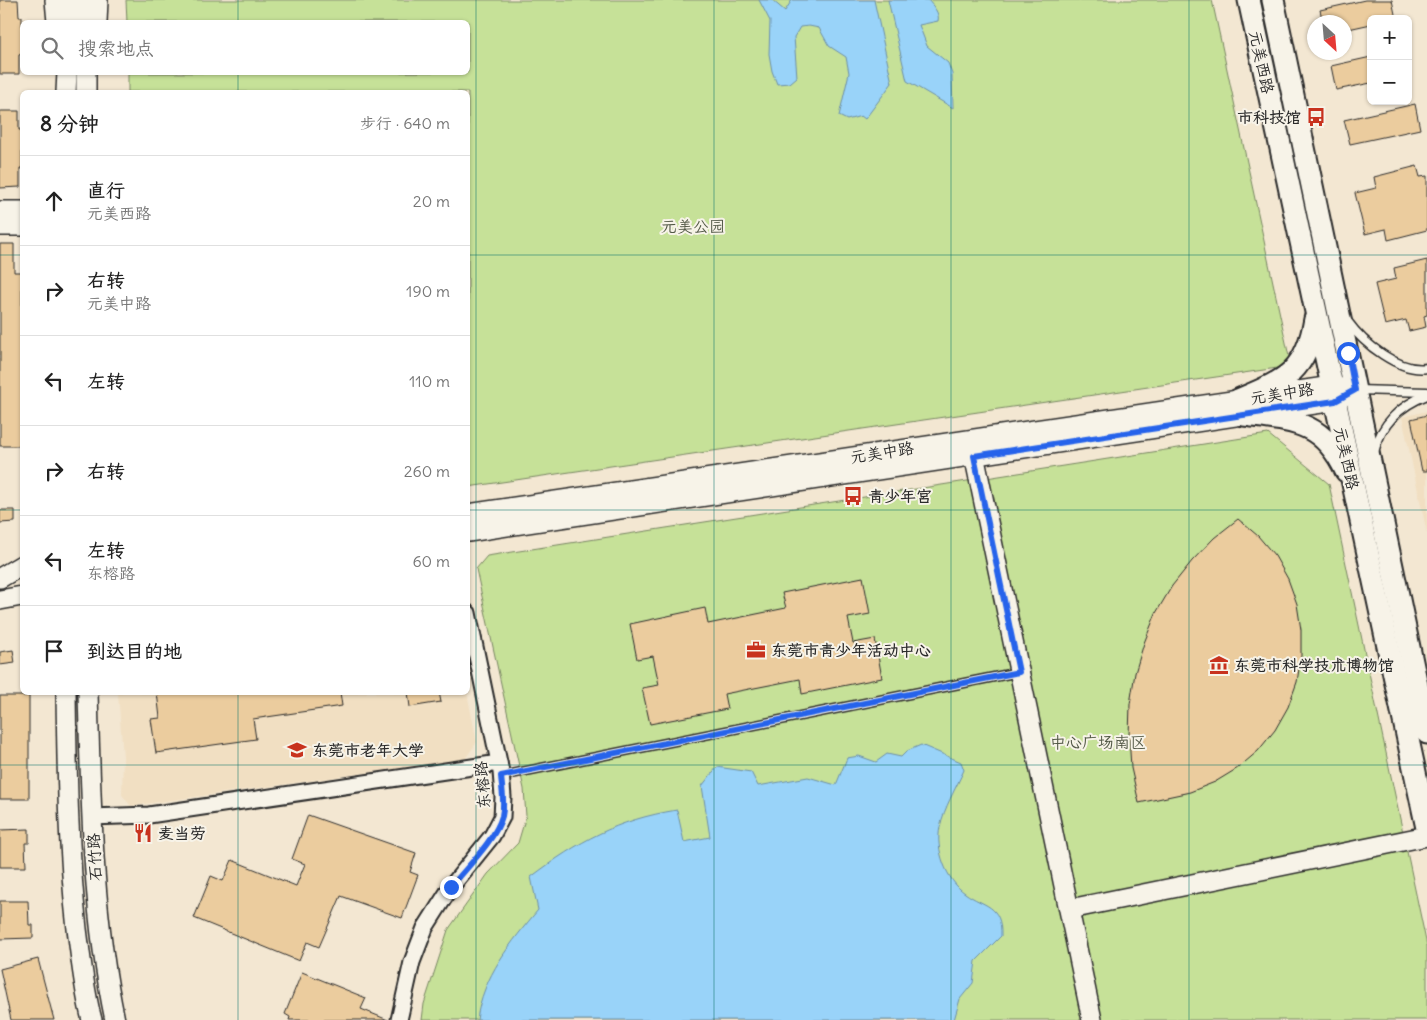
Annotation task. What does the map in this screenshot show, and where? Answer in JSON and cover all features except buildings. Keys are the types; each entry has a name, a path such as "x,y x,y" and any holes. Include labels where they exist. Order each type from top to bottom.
{"main road":[{"name":"元美西路","path":"1249,0 1427,828"},
{"name":"元美西路","path":"1273,0 1427,733"},
{"path":"1241,408 1296,368 1304,358 1312,340 1316,311"},
{"path":"1241,408 1307,425 1341,460 1354,488"}],"street":[{"path":"55,0 56,20"},
{"path":"68,0 69,20"},
{"path":"83,0 84,20"},
{"path":"97,20 98,0"},
{"path":"66,75 66,90"},
{"path":"86,75 86,90"},
{"path":"0,211 20,211"},
{"path":"0,226 20,226"},
{"name":"元美中路","path":"470,514 972,447 1355,390"},
{"path":"972,447 1092,1020"},
{"name":"元美中路","path":"470,532 972,447"},
{"path":"0,578 20,566"},
{"path":"0,585 20,580"},
{"path":"0,600 20,596"},
{"path":"0,606 20,608"},
{"name":"东榕路","path":"400,1020 412,962 425,928 451,887 492,836 502,817 503,797 500,770 470,623"},
{"name":"石竹路","path":"66,695 68,816 72,885 80,952 92,1020"},
{"name":"石竹路","path":"88,695 95,886 102,950 116,1020"},
{"path":"91,817 150,815 500,770"},
{"path":"1070,909 1427,836"}],"lane":[{"path":"1337,305 1354,330 1376,350 1417,370 1427,368"},
{"path":"1355,390 1427,393"},
{"path":"1372,471 1376,446 1387,424 1404,406 1427,393"},
{"path":"500,770 1019,672"}],"shaded area":[{"path":"1427,411 1427,533 1402,417"},
{"name":"东莞市老年大学","path":"118,695 467,695 477,742 465,759 131,806 122,795 123,757"}],"green space":[{"name":"元美公园","path":"126,0 1212,0 1291,366 470,487 470,90 128,90 128,75 470,75 470,20 127,20"},
{"name":"中心广场南区","path":"1268,434 1329,484 1427,946 1427,1020 422,1020 424,1004 448,930 488,874 518,843 526,816 524,789 476,569 487,556"}],"water":[{"path":"759,0 772,0 785,11 792,0 874,0 892,83 865,119 861,116 847,120 839,116 849,73 846,57 829,46 819,28 800,27 794,37 797,77 790,83 777,84 769,54 770,21"},
{"path":"888,0 928,0 936,10 938,21 919,25 927,46 948,63 952,74 953,108 907,81"},
{"path":"921,745 961,762 964,770 947,805 940,827 939,845 941,854 952,880 965,893 991,908 995,912 1001,926 1001,936 976,961 973,983 960,999 954,1020 477,1020 480,1004 492,974 518,934 538,910 531,877 565,853 617,826 655,814 677,810 684,842 710,837 702,786 717,767 751,772 758,786 808,777 836,785 847,758 859,756 876,762 887,754 901,757 907,751"}],"place":[{"name":"市科技馆","path":"1316,117"},
{"name":"青少年宫","path":"853,496"},
{"name":"东莞市青少年活动中心","path":"756,650"},
{"name":"东莞市科学技术博物馆","path":"1219,665"},
{"name":"东莞市老年大学","path":"297,750"},
{"name":"麦当劳","path":"143,833"}],"route":[{"path":"451,887 492,836 502,817 501,776 1019,672 980,493 974,456 1335,401 1355,390 1348,353"}]}
